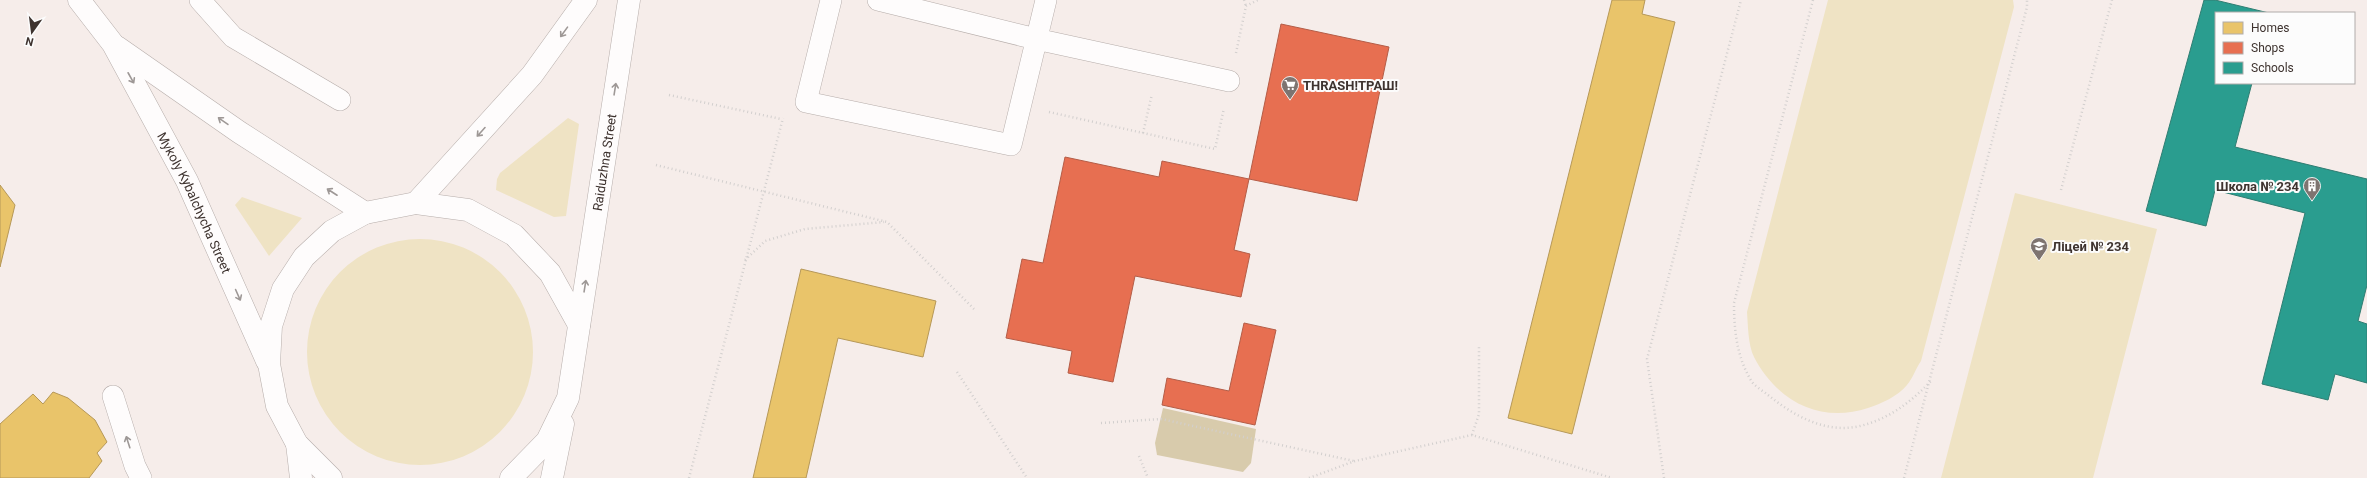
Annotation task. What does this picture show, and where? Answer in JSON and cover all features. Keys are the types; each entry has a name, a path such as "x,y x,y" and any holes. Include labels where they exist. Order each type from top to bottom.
{"street":[{"path":"416,203 532,75 586,0"},
{"name":"Raiduzhna Street","path":"568,398 629,0"},
{"name":"Mykoly Kybalchycha Street","path":"87,3 113,44 187,180 268,364"},
{"name":"Mykoly Kybalchycha Street","path":"113,44 239,132 365,213"},
{"path":"331,478 297,444 277,406 268,364 271,326 283,289 304,257 332,231 365,213 416,203 468,210 514,235 550,273 580,325"},
{"path":"511,478 547,441 568,398"},
{"path":"552,478 568,398"},
{"path":"297,444 301,478"}],"lane":[{"path":"200,0 233,37 340,100"},
{"path":"831,0 806,102 1011,145 1046,0"},
{"path":"878,0 1036,39 1229,81"},
{"path":"113,396 135,466 142,478"}],"path":[{"path":"1020,106 1215,149 1246,6 1244,0"},
{"path":"1246,6 1258,0"},
{"path":"1664,478 1647,359 1741,0"},
{"path":"1813,0 1734,303 1734,329 1740,355 1753,383 1781,405 1806,420 1827,427 1860,426 1890,414 1911,402 1931,381"},
{"path":"1904,478 1931,381 2028,0"},
{"path":"2061,190 2112,0"},
{"path":"1144,133 1158,66"},
{"path":"669,95 782,119"},
{"path":"689,478 762,191 782,119 806,102"},
{"path":"656,165 887,222 974,309"},
{"path":"745,261 765,241 805,229 887,222"},
{"path":"1472,435 1479,414 1479,345"},
{"path":"957,372 1027,478"},
{"path":"1102,423 1161,419 1355,461"},
{"path":"1308,478 1355,461 1472,435 1612,478"},
{"path":"1139,456 1148,478"}],"shaded area":[{"path":"1828,0 2013,0 2014,7 1921,361 1907,385 1899,393 1889,399 1868,408 1850,412 1833,413 1802,405 1788,397 1775,386 1764,372 1752,352 1747,312"},
{"path":"568,118 579,124 566,216 554,217 496,190 497,179 500,173"},
{"path":"2015,193 2157,229 2093,478 1941,478"},
{"path":"242,197 302,218 269,256 235,205"},
{"path":"420,239 442,241 473,252 500,272 520,299 531,330 533,352 531,374 520,405 500,432 473,452 442,463 420,465 398,463 367,452 340,432 320,405 309,374 307,352 309,330 320,299 340,272 367,252 398,241"},
{"path":"1163,408 1256,429 1251,463 1243,472 1157,455 1155,443"}],"building: Homes":[{"path":"1612,0 1645,0 1642,14 1675,22 1572,434 1508,418"},
{"path":"0,185 15,205 0,267"},
{"path":"801,269 936,301 923,357 838,338 806,478 753,478"},
{"path":"53,392 68,398 95,420 107,442 97,453 102,461 89,478 0,478 0,424 33,394 43,404"}],"building: Shops":[{"path":"1281,24 1389,47 1357,201 1249,179"},
{"path":"1065,157 1159,177 1162,161 1249,179 1234,250 1250,254 1241,297 1135,276 1113,382 1068,373 1072,351 1006,338 1022,259 1043,263"},
{"path":"1244,323 1276,330 1255,425 1162,405 1167,378 1229,391"}],"building: Schools":[{"name":"Школа № 234","path":"2204,0 2215,0 2265,12 2215,12 2215,84 2252,84 2235,147 2367,179 2367,285 2358,321 2367,324 2367,383 2335,374 2328,400 2262,384 2305,213 2215,190 2206,226 2146,211"}],"place":[{"name":"ТHRASH!ТРАШ!","path":"1290,100"},
{"name":"Школа № 234","path":"2312,201"},
{"name":"Ліцей № 234","path":"2039,261"}]}
